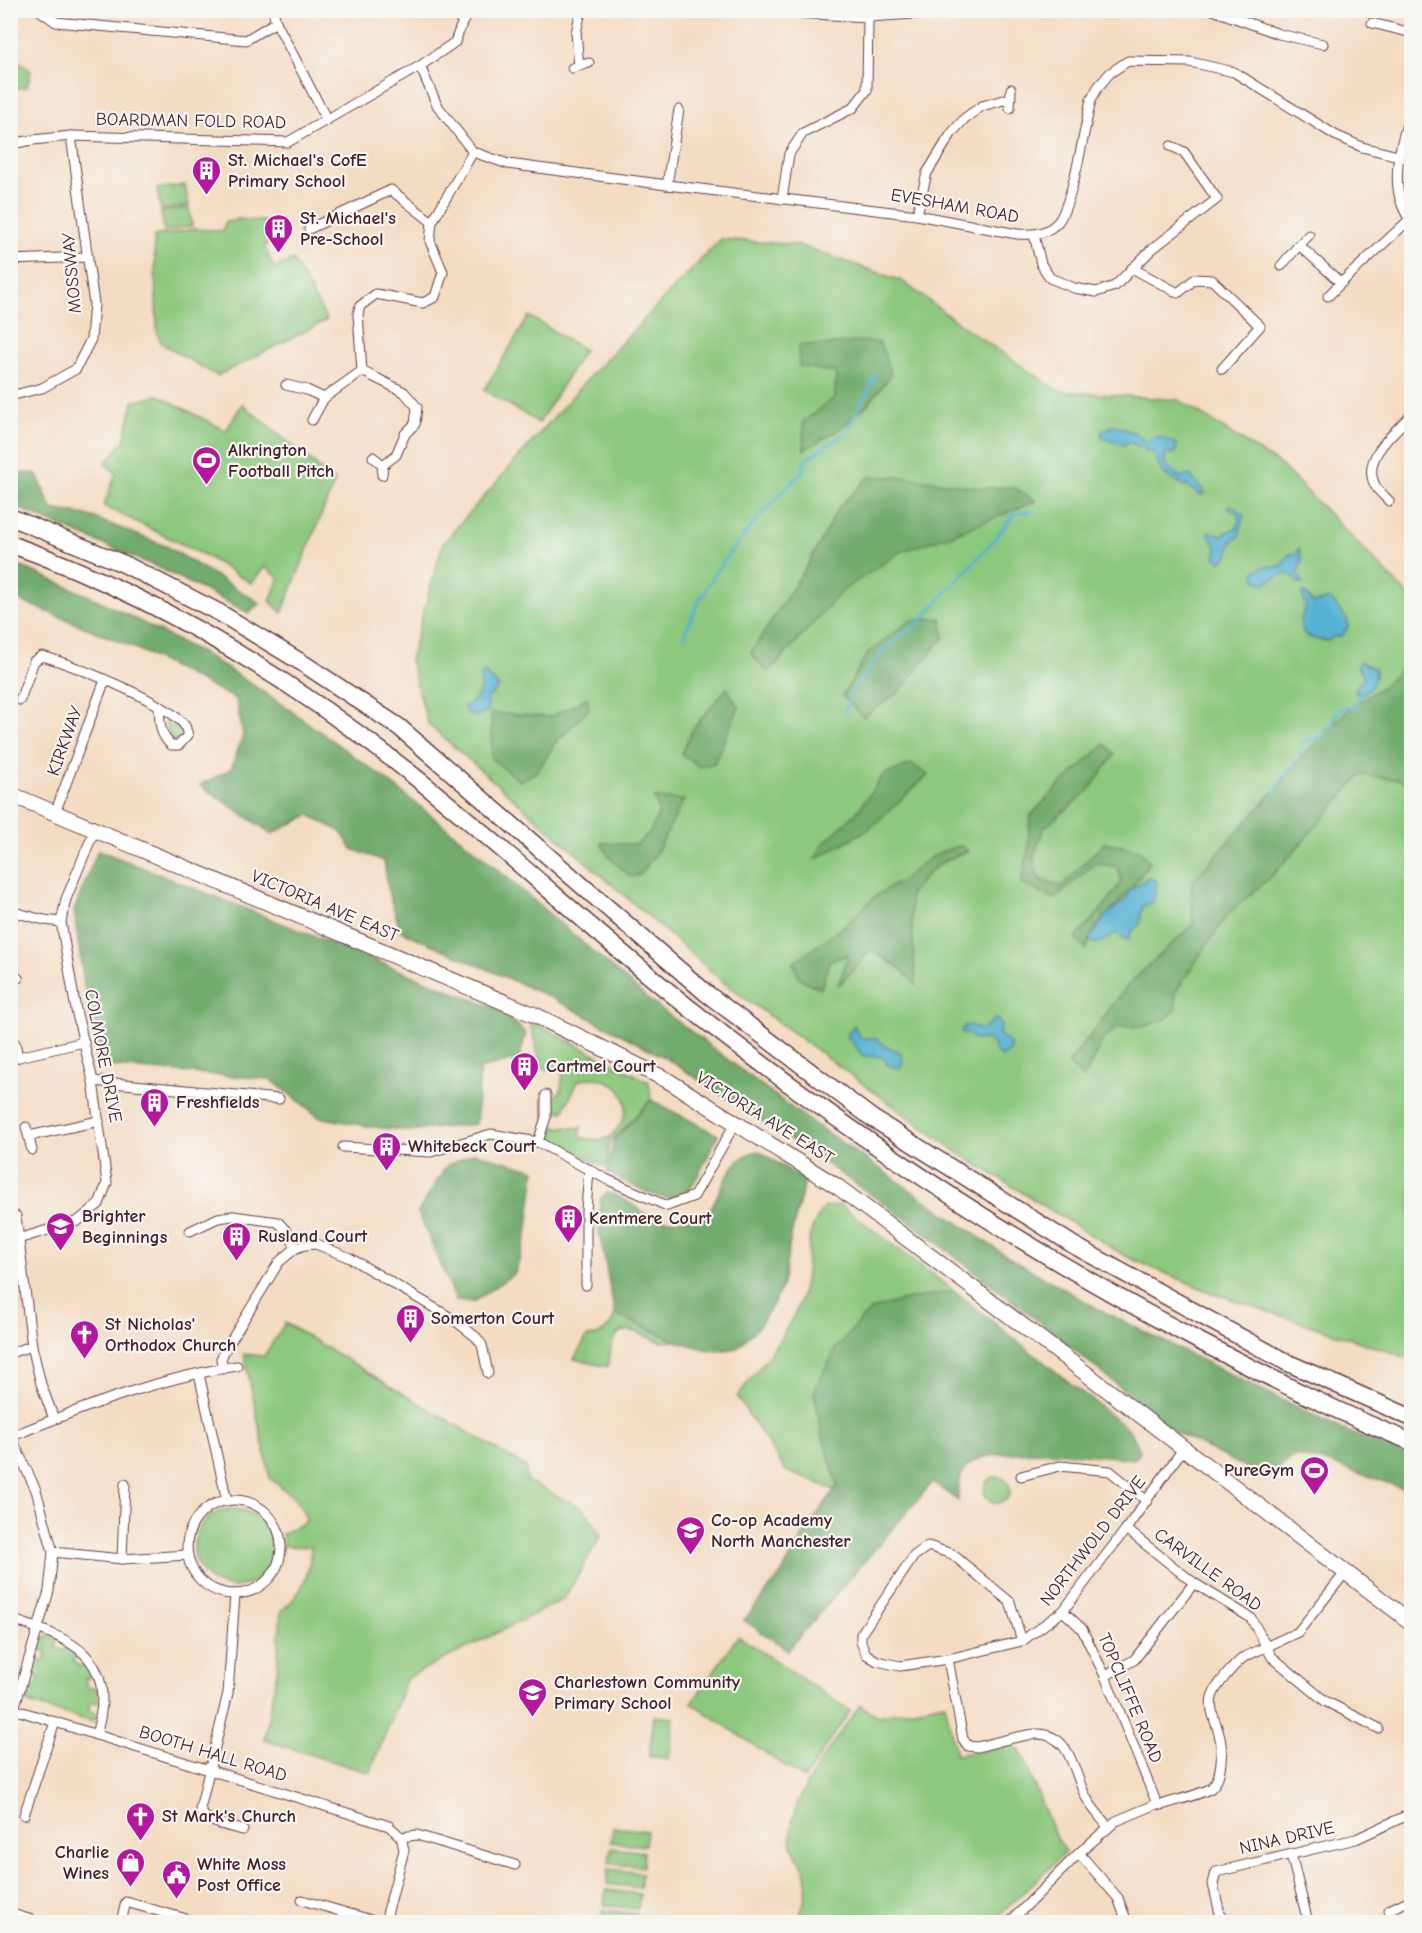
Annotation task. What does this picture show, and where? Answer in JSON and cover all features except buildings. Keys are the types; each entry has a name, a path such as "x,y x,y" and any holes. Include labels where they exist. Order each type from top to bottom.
{"highway":[{"path":"10,517 124,564 220,613 304,664 399,727 706,993 872,1118 1075,1246 1286,1362 1412,1419"},
{"path":"10,544 114,587 208,636 281,680 412,775 592,929 777,1076 856,1134 963,1205 1063,1266 1188,1335 1278,1382 1412,1442"}],"main road":[{"name":"VICTORIA AVE EAST","path":"10,794 537,1016 668,1080 838,1187 1412,1623"}],"street":[{"path":"39,10 56,22 246,40 276,22"},
{"path":"273,10 276,22 327,120"},
{"path":"440,10 466,15"},
{"path":"580,66 576,33 581,10"},
{"path":"741,10 868,17 976,10"},
{"path":"1213,10 1279,34 1323,44"},
{"name":"BOARDMAN FOLD ROAD","path":"10,144 71,136 288,142 420,66 454,42 466,15"},
{"path":"782,199 789,154 803,133 853,108 867,90 868,17"},
{"path":"1372,24 1412,33"},
{"name":"EVESHAM ROAD","path":"473,152 508,164 917,214 1017,234 1034,235 1044,232 1057,223 1067,207 1091,100 1110,73 1128,61 1190,62 1234,72 1335,135 1362,147 1398,156"},
{"path":"362,371 358,314 360,306 376,294 423,303 435,297 443,272 430,241 432,222 473,152 437,105 420,66"},
{"path":"917,214 927,173 951,134 965,118 982,106 1011,98"},
{"path":"1328,296 1410,221 1401,202 1398,156 1412,109"},
{"path":"667,185 678,110"},
{"name":"MOSSWAY","path":"10,396 42,388 76,369 91,339 94,304 71,136"},
{"path":"1034,235 1041,264 1050,278 1074,288 1096,292 1115,286 1151,250 1216,200 1184,152 1171,146"},
{"path":"309,229 391,190 432,222"},
{"path":"1281,266 1309,235"},
{"path":"1299,246 1341,283"},
{"path":"10,261 88,257"},
{"path":"1132,268 1178,293 1195,279 1212,280 1260,326 1222,369"},
{"path":"312,420 324,398 362,371"},
{"path":"362,371 404,392 417,408 415,424 405,434 396,455 383,465 382,475"},
{"path":"286,385 307,390 324,398"},
{"path":"417,408 429,406"},
{"path":"1389,501 1376,487 1370,472 1374,458 1412,414"},
{"path":"373,457 383,465"},
{"path":"20,700 34,661 42,656 105,680 159,707"},
{"name":"KIRKWAY","path":"55,813 105,680"},
{"name":"COLMORE DRIVE","path":"18,1239 78,1221 99,1204 107,1183 93,1082 61,922 66,899 95,829"},
{"path":"10,911 61,922"},
{"path":"15,1043 14,1058 84,1042"},
{"path":"93,1082 279,1098"},
{"path":"538,1142 546,1117 546,1095"},
{"path":"32,1150 27,1132 99,1121"},
{"path":"343,1147 431,1152 491,1134 538,1142 606,1179 667,1206 694,1196 736,1122"},
{"path":"586,1285 586,1211 589,1169"},
{"path":"16,1216 32,1346 41,1384 54,1419"},
{"path":"190,1231 218,1218 233,1216 278,1222 288,1233 296,1248"},
{"path":"223,1369 221,1359 224,1352 279,1262 296,1248 316,1244 350,1258 453,1319 476,1337 482,1345 488,1373"},
{"path":"10,1353 32,1346"},
{"path":"12,1708 49,1591 53,1552 36,1490 11,1437 124,1394 237,1366"},
{"path":"199,1374 227,1501"},
{"name":"NORTHWOLD DRIVE","path":"1022,1641 1010,1602 952,1554 928,1546 914,1556 861,1634 861,1642 866,1654 887,1665 914,1666 1022,1641 1063,1611 1147,1501 1183,1449"},
{"path":"1021,1476 1060,1466 1110,1471 1147,1501"},
{"path":"122,1559 125,1484"},
{"path":"227,1501 253,1504 267,1513 277,1528 282,1545 280,1561 275,1572 264,1584 248,1592 235,1594 218,1592 206,1585 195,1573 188,1555 188,1539 197,1520 209,1508 227,1501"},
{"name":"CARVILLE ROAD","path":"1126,1529 1194,1583 1251,1618 1272,1657 1325,1701 1378,1728"},
{"path":"53,1552 122,1559 188,1555"},
{"path":"1010,1923 1079,1853 1116,1821 1157,1804 1162,1805 1210,1789 1215,1784 1220,1770 1221,1741 1213,1712 1214,1692 1238,1663 1298,1632 1346,1573"},
{"path":"1105,1676 1134,1660 1194,1583"},
{"path":"235,1594 228,1694 200,1809 201,1815 207,1819 243,1830"},
{"name":"TOPCLIFFE ROAD","path":"1063,1611 1082,1629 1105,1676 1157,1804"},
{"path":"10,1619 62,1637 76,1646 94,1666 101,1684 100,1724 96,1735"},
{"path":"948,1659 963,1738 968,1746 977,1747 1034,1734 1056,1739 1068,1751 1085,1796 1108,1827"},
{"name":"BOOTH HALL ROAD","path":"12,1708 381,1823 396,1830 401,1837"},
{"path":"24,1815 55,1722"},
{"name":"NINA DRIVE","path":"1222,1923 1213,1884 1216,1872 1356,1839 1412,1813"},
{"path":"385,1923 404,1850 401,1837 417,1834 515,1865"},
{"path":"1079,1853 1118,1898 1127,1923"},
{"path":"1291,1854 1308,1923"},
{"path":"1389,1910 1412,1899"},
{"path":"302,1900 378,1923"},
{"path":"121,1923 126,1902 197,1923"},
{"path":"10,1916 33,1923"}],"green space":[{"path":"11,54 31,71 27,87 11,89"},
{"path":"185,185 189,206 161,210 157,189"},
{"path":"189,208 192,226 164,231 161,212"},
{"path":"237,219 272,222 278,227 271,230 273,234 268,237 271,243 264,246 274,268 293,260 327,320 217,376 161,343 157,331 154,236 194,229 223,231 225,222"},
{"path":"721,239 799,245 902,281 964,327 1059,391 1179,400 1282,466 1411,598 1411,1359 1210,1292 1125,1256 957,1152 728,986 428,724 410,660 443,543 591,375"},
{"path":"529,316 584,350 539,423 484,390"},
{"path":"860,341 880,343 891,375 867,405 840,429 804,450 803,422 835,397 836,373 799,366 799,345 827,345"},
{"path":"158,395 226,431 242,404 335,481 282,613 270,601 279,578 265,567 251,583 204,555 104,506 116,473 105,464 124,441 133,402"},
{"path":"36,473 52,509 87,515 168,547 260,603 249,613 162,569 11,505 11,474"},
{"path":"869,477 905,477 980,488 1014,487 1036,501 952,535 902,551 842,591 768,673 751,653 810,561 839,507"},
{"path":"11,562 100,601 209,657 276,700 384,778 481,855 648,999 793,1109 1008,1257 1100,1310 1341,1429 1411,1457 1411,1491 1323,1461 1295,1456 1267,1478 1173,1431 1060,1338 912,1223 802,1147 666,1058 550,997 401,931 389,895 384,861 352,849 341,832 309,815 272,834 200,785 231,769 243,735 236,699 131,646 11,597"},
{"path":"941,618 944,637 898,693 863,717 842,696 868,653 911,620"},
{"path":"1411,658 1411,788 1402,780 1361,775 1275,873 1228,914 1176,991 1176,1010 1166,1019 1141,1027 1118,1027 1103,1039 1084,1078 1068,1064 1129,984 1193,924 1192,882 1317,740 1351,707 1385,685"},
{"path":"727,688 739,707 714,763 700,767 681,754 694,727"},
{"path":"587,698 589,709 554,744 538,771 520,781 492,759 491,713 550,717"},
{"path":"168,716 177,722 185,733 180,740 173,740 169,735 166,725"},
{"path":"1105,744 1115,754 1090,789 1044,828 1033,857 1039,879 1062,886 1105,842 1139,850 1150,862 1133,886 1096,928 1086,949 1075,939 1101,910 1122,881 1117,867 1095,863 1054,899 1021,883 1028,851 1030,816"},
{"path":"912,764 928,775 869,829 815,859 823,844 857,812 883,775"},
{"path":"654,798 684,800 656,853 640,875 631,877 610,858 601,843 637,844 651,831 659,812"},
{"path":"960,846 969,851 935,867 910,895 916,985 900,968 871,950 838,986 848,955 829,961 821,989 800,979 793,963 848,923 878,894 903,880 925,861 943,851"},
{"path":"98,850 504,1012 526,1034 519,1059 480,1069 476,1124 410,1131 319,1117 270,1079 102,1066 87,1006 74,910"},
{"path":"529,1020 649,1082 651,1099 610,1143 606,1167 545,1139 553,1127 582,1128 581,1137 592,1139 610,1137 623,1119 626,1109 620,1090 612,1083 602,1079 590,1078 578,1081 563,1112 550,1107 550,1100 561,1091 563,1072 542,1068"},
{"path":"651,1100 718,1135 695,1180 687,1192 680,1197 659,1196 607,1172 614,1140"},
{"path":"759,1151 805,1181 791,1235 783,1284 759,1326 737,1348 718,1351 677,1341 615,1314 598,1225 601,1198 608,1193 613,1194 652,1217 660,1219 692,1218 711,1208 728,1174 738,1161 744,1156"},
{"path":"475,1153 535,1170 527,1235 515,1273 473,1302 456,1300 418,1212 447,1165"},
{"path":"840,1205 954,1291 900,1301 822,1434 838,1485 835,1490 786,1471 737,1397 788,1327 800,1301 810,1238 817,1218 823,1208"},
{"path":"954,1291 1127,1428 1139,1448 1138,1456 1133,1459 1074,1453 1025,1452 984,1457 971,1463 964,1471 959,1485 958,1501 933,1482 788,1650 744,1620 780,1576 805,1532 838,1485 822,1434 814,1392 836,1348 870,1310 900,1301"},
{"path":"615,1314 677,1341 660,1342 635,1332 623,1331 614,1339 608,1367 574,1359 587,1337 605,1331"},
{"path":"285,1323 526,1467 527,1481 582,1508 601,1536 564,1599 407,1678 370,1773 264,1740 277,1672 281,1611 295,1598 304,1583 311,1547 284,1546 282,1534 307,1521 301,1507 292,1496 270,1478 244,1354 264,1356"},
{"path":"997,1477 1006,1481 1010,1490 1006,1499 997,1503 988,1499 984,1490 988,1481"},
{"path":"233,1509 248,1512 261,1520 269,1533 272,1548 269,1563 261,1576 248,1584 233,1587 218,1584 205,1576 197,1563 194,1548 197,1533 205,1520 218,1512"},
{"path":"47,1636 58,1638 55,1647 64,1651 69,1643 80,1654 73,1660 80,1667 87,1663 95,1676 85,1679 88,1688 98,1688 98,1703 90,1702 89,1711 97,1713 96,1720 93,1722 28,1703 25,1697 30,1686 36,1687 39,1677 32,1675 37,1660 44,1662 47,1652 40,1649"},
{"path":"738,1636 850,1711 804,1779 692,1703"},
{"path":"945,1703 956,1755 1014,1746 1020,1750 1054,1834 1065,1853 992,1922 797,1922 804,1903 807,1881 804,1868 792,1845 793,1819 798,1802 828,1750 860,1705 878,1716"},
{"path":"654,1716 674,1718 669,1759 649,1756"},
{"path":"613,1827 647,1831 645,1846 611,1842"},
{"path":"611,1848 644,1852 643,1867 609,1863"},
{"path":"608,1869 642,1873 640,1888 607,1884"},
{"path":"606,1890 640,1894 638,1909 604,1905"},
{"path":"603,1910 637,1914 636,1922 602,1922"}],"water":[{"path":"1115,425 1137,434 1146,443 1149,439 1157,437 1176,444 1176,451 1173,454 1167,453 1165,464 1179,477 1190,475 1205,493 1200,495 1165,475 1154,453 1146,451 1145,448 1129,442 1123,445 1102,438 1101,432"},
{"path":"1232,505 1244,514 1239,537 1232,541 1228,555 1221,561 1215,557 1217,548 1209,532 1222,535 1238,527 1239,515 1227,507"},
{"path":"1299,548 1302,562 1297,573 1304,583 1297,583 1295,578 1285,573 1265,583 1257,581 1254,572 1263,567 1280,566 1288,555 1296,553"},
{"path":"1304,592 1313,603 1331,599 1348,621 1348,627 1341,636 1333,637 1328,641 1307,636 1301,627 1306,606 1301,593"},
{"path":"1360,662 1374,668 1375,673 1373,684 1362,695 1355,692 1364,676 1357,666"},
{"path":"485,672 488,678 499,687 487,699 488,711 476,716 467,713 464,707 478,695 481,676"},
{"path":"1149,877 1157,882 1153,902 1142,907 1140,924 1131,932 1128,940 1115,933 1099,943 1089,940 1106,916 1126,899 1129,891"},
{"path":"996,1018 1001,1025 999,1034 1010,1044 1011,1050 1002,1057 999,1056 991,1041 974,1040 969,1034 963,1034 961,1031 965,1026 970,1025 982,1030"},
{"path":"854,1025 860,1038 875,1038 888,1048 900,1052 903,1059 901,1067 888,1065 881,1057 863,1056 847,1036"}],"waterway":[{"path":"684,637 693,613 719,568 750,528 802,472 805,460 845,434 876,376"},
{"path":"845,712 853,689 884,650 918,623 995,539 1014,514 1033,511"},
{"path":"1274,793 1282,777 1300,757 1303,742 1322,736 1326,728 1332,727 1335,715 1341,709 1359,706 1357,699 1362,695"}],"place":[{"name":"St. Michael's CofE Primary School","path":"207,196"},
{"name":"St. Michael's Pre-School","path":"279,254"},
{"name":"Alkrington Football Pitch","path":"207,486"},
{"name":"Cartmel Court","path":"525,1092"},
{"name":"Freshfields","path":"155,1128"},
{"name":"Whitebeck Court","path":"387,1172"},
{"name":"Kentmere Court","path":"568,1244"},
{"name":"Brighter Beginnings","path":"61,1252"},
{"name":"Rusland Court","path":"237,1262"},
{"name":"Somerton Court","path":"410,1344"},
{"name":"St Nicholas' Orthodox Church","path":"84,1360"},
{"name":"PureGym","path":"1315,1496"},
{"name":"Co-op Academy North Manchester","path":"690,1556"},
{"name":"Charlestown Community Primary School","path":"533,1718"},
{"name":"St Mark's Church","path":"141,1842"},
{"name":"Charlie Wines","path":"130,1888"},
{"name":"White Moss Post Office","path":"176,1900"}]}
